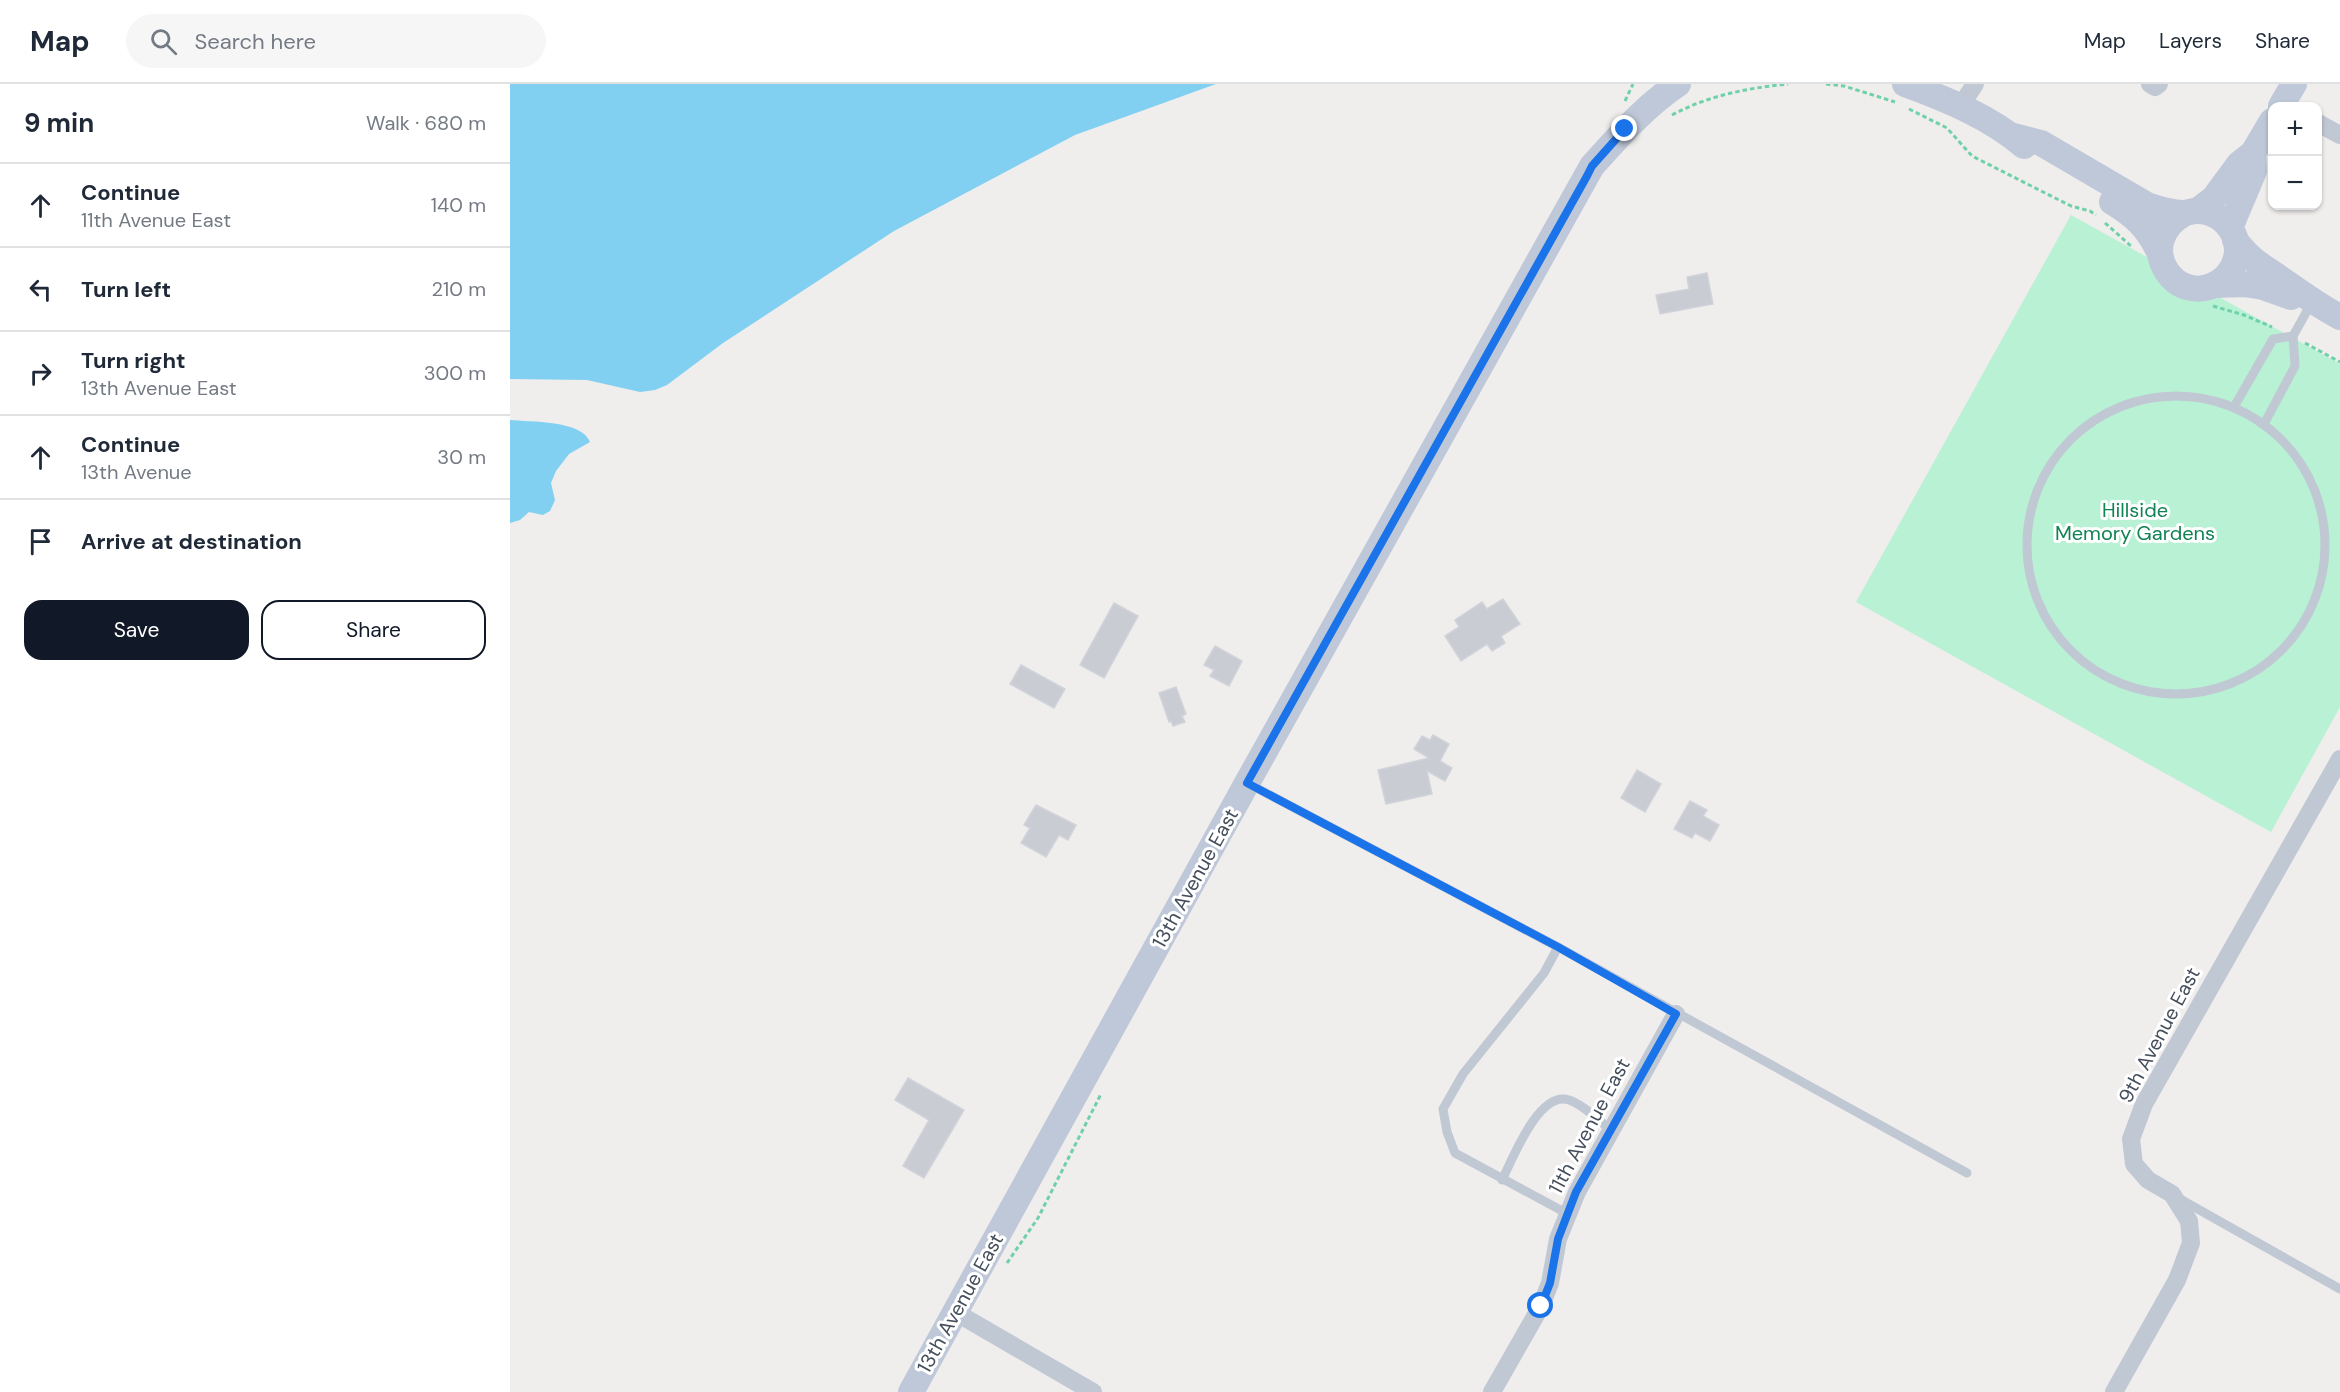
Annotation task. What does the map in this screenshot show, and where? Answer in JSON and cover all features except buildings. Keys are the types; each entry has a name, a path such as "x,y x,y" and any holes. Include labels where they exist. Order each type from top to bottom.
{"main road":[{"name":"13th Avenue East","path":"911,1392 1247,783 1592,166 1634,118 1678,84"},
{"path":"1902,98 1960,107 2010,135 2037,157 2142,223 2152,235 2148,252"},
{"path":"2148,252 2160,240 2165,228 2174,219 2214,198 2239,164 2253,153 2268,129"},
{"path":"2010,135 2041,143 2147,205 2163,210 2215,215 2233,234 2254,263 2279,277 2312,302 2340,317"},
{"path":"2209,295 2233,266 2237,253 2233,234 2254,171 2253,153"},
{"path":"2148,252 2162,264 2168,275 2177,283 2188,288 2202,289 2209,295"},
{"path":"2209,295 2245,284 2312,302"}],"street":[{"path":"1960,107 1975,84"},
{"path":"2322,125 2340,135"},
{"name":"9th Avenue East","path":"2114,1392 2177,1280 2191,1243 2189,1221 2172,1194 2148,1180 2134,1164 2132,1139 2144,1104 2340,759"},
{"name":"11th Avenue East","path":"1492,1392 1541,1306 1550,1283 1558,1239 1576,1192 1676,1014"},
{"path":"955,1312 1093,1392"}],"lane":[{"path":"2264,424 2295,366 2293,336 2312,302"},
{"path":"2234,407 2274,339 2293,336"},
{"path":"2157,397 2196,397 2234,407 2264,424 2293,451 2314,485 2325,523 2326,562 2316,600 2297,634 2270,662 2236,683 2198,693 2159,694 2121,684 2086,665 2058,637 2038,604 2028,566 2027,526 2037,488 2057,454 2085,426 2119,407 2157,397"},
{"path":"1247,783 1558,947 1967,1173"},
{"path":"1558,947 1539,981 1463,1074 1443,1109 1447,1132 1455,1153 1568,1214"},
{"path":"1502,1180 1525,1133 1549,1103 1558,1098 1570,1100 1611,1130"},
{"path":"2172,1194 2340,1289"}],"path":[{"path":"1664,119 1691,105 1721,96 1751,88 1788,84"},
{"path":"1826,84 1902,98 1947,128 1972,156 2071,206 2091,211 2148,252"},
{"path":"2209,295 2244,315 2293,336 2340,362"},
{"path":"1006,1264 1038,1218 1101,1092"}],"green space":[{"name":"Hillside Memory Gardens","path":"2071,215 2340,364 2340,707 2271,832 1856,602"}],"water":[{"path":"510,84 1216,84 1075,135 894,231 723,343 667,385 655,390 640,392 587,380 510,379"},
{"path":"510,420 566,426 585,435 590,442 569,454 556,471 551,483 555,500 550,511 543,515 529,512 520,520 510,523"}],"route":[{"path":"1541,1306 1550,1283 1558,1239 1576,1192 1676,1014 1558,947 1247,783 1592,166 1625,129"}]}
